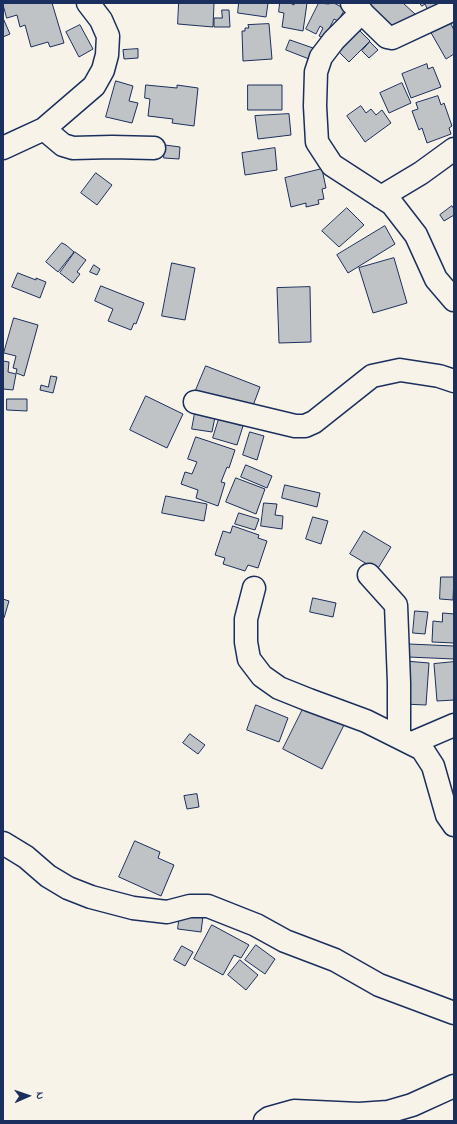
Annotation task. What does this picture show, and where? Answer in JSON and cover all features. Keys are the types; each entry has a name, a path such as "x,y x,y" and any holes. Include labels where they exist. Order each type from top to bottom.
{"street":[{"path":"3,148 44,129 94,86 107,55 108,36 101,20 88,3"},
{"path":"454,9 392,38 387,37 357,8 321,57 316,72 315,106 317,142 332,165 392,204 416,235 436,279 454,300"},
{"path":"44,129 63,145 73,148 154,148"},
{"path":"381,197 421,173 454,150"},
{"path":"195,402 295,426 305,426 314,422 372,376 400,370 439,376 454,381"},
{"path":"370,575 396,606 399,683 405,740"},
{"path":"254,588 246,619 246,642 249,658 262,676 280,688 366,721 422,749 433,766 447,815 454,825"},
{"path":"405,740 454,725"},
{"path":"3,844 26,857 48,876 68,888 133,908 167,912 190,906 208,906 256,925 285,941 335,960 379,985 454,1013"},
{"path":"265,1121 269,1118 294,1111 359,1114 388,1112 412,1105 454,1086"}],"building":[{"path":"3,3 52,3 64,43 50,47 48,42 31,47 25,25 20,27 17,15 7,18"},
{"path":"179,3 214,3 213,27 178,24"},
{"path":"239,3 268,3 266,17 238,13"},
{"path":"280,3 290,3 294,5 294,3 307,3 303,31 282,27 284,13 279,12"},
{"path":"319,3 334,3 345,9 338,21 334,19 330,27 332,28 326,39 319,36 323,28 320,26 316,34 306,29"},
{"path":"403,3 415,14 398,32 369,4"},
{"path":"420,3 441,3 442,5 429,13 425,4 422,6"},
{"path":"222,10 229,10 230,27 214,27 214,18 222,18"},
{"path":"3,18 10,34 3,37"},
{"path":"449,20 454,30 454,54 446,59 430,31"},
{"path":"269,24 272,59 243,61 242,31 245,31 245,28 249,28 248,25"},
{"path":"80,25 93,49 79,57 66,32"},
{"path":"360,31 370,41 349,62 339,52"},
{"path":"290,40 313,48 309,59 286,50"},
{"path":"370,42 378,50 369,58 362,51"},
{"path":"138,49 138,58 124,59 123,50"},
{"path":"427,64 428,69 433,67 441,87 411,98 402,74"},
{"path":"116,81 133,86 129,101 138,103 132,123 106,117"},
{"path":"402,83 411,103 389,113 380,93"},
{"path":"146,85 177,88 177,85 198,88 194,126 172,123 173,119 148,116 150,99 145,98"},
{"path":"248,85 282,85 282,110 248,110"},
{"path":"438,96 441,105 444,103 452,126 449,128 451,134 427,143 422,128 419,130 412,111 418,109 416,103"},
{"path":"361,106 366,113 371,109 376,115 382,110 391,123 365,142 347,116"},
{"path":"289,114 291,135 258,139 255,116"},
{"path":"165,145 180,147 179,159 164,158"},
{"path":"275,148 277,170 245,175 242,153"},
{"path":"322,169 326,188 322,189 324,199 318,200 319,204 306,207 306,203 291,207 285,178"},
{"path":"96,173 112,185 97,205 81,193"},
{"path":"452,206 454,209 454,215 444,221 440,215"},
{"path":"347,208 364,225 339,247 322,231"},
{"path":"385,226 395,244 348,273 337,255"},
{"path":"62,243 74,252 58,272 46,262"},
{"path":"75,252 86,260 77,272 80,274 73,283 60,273"},
{"path":"394,258 407,303 373,313 359,268"},
{"path":"172,263 195,268 185,320 162,316"},
{"path":"94,265 100,269 97,275 90,272"},
{"path":"18,273 46,282 40,298 12,287"},
{"path":"101,286 144,303 136,324 134,323 131,330 108,321 113,309 95,301"},
{"path":"310,287 311,342 279,343 277,288"},
{"path":"14,318 38,325 24,376 16,373 17,369 13,368 16,356 4,353"},
{"path":"3,361 9,362 8,372 16,374 13,390 3,389"},
{"path":"206,366 260,387 251,411 196,390"},
{"path":"51,376 57,377 53,393 40,390 41,385 48,387"},
{"path":"146,396 183,414 167,448 130,430"},
{"path":"7,399 27,399 27,411 7,410"},
{"path":"195,413 215,417 212,432 192,429"},
{"path":"219,419 243,426 237,445 213,438"},
{"path":"250,432 264,436 257,460 243,455"},
{"path":"196,437 235,450 229,468 227,467 221,482 225,483 218,506 196,498 198,490 181,484 185,472 192,474 197,462 188,459"},
{"path":"246,465 272,476 267,488 241,477"},
{"path":"236,478 265,489 256,514 226,502"},
{"path":"285,485 320,493 317,507 282,498"},
{"path":"166,496 207,504 204,521 162,513"},
{"path":"264,503 277,504 275,515 283,516 282,529 261,526"},
{"path":"239,513 259,519 255,530 235,524"},
{"path":"313,517 328,521 321,544 306,539"},
{"path":"233,526 259,535 258,538 267,541 258,568 248,565 245,571 223,564 225,558 215,555 223,531 230,533"},
{"path":"364,531 391,547 377,570 350,554"},
{"path":"441,577 454,577 453,600 440,599"},
{"path":"313,598 336,603 333,617 310,612"},
{"path":"3,599 9,601 4,618 3,618"},
{"path":"415,611 428,612 425,634 413,633"},
{"path":"443,613 454,614 454,643 432,642 433,621 442,622"},
{"path":"409,644 454,646 454,659 408,657"},
{"path":"405,661 429,663 426,705 403,704"},
{"path":"454,662 454,700 437,701 434,664"},
{"path":"306,703 345,723 322,769 283,749"},
{"path":"256,705 288,718 279,742 247,730"},
{"path":"190,734 205,745 198,754 183,743"},
{"path":"197,794 199,807 187,809 184,796"},
{"path":"135,841 160,852 158,858 174,865 161,896 119,877"},
{"path":"180,913 203,916 201,932 178,929"},
{"path":"212,925 249,945 241,958 234,955 223,975 194,959"},
{"path":"256,945 275,959 265,974 245,960"},
{"path":"182,946 193,952 185,966 174,960"},
{"path":"240,960 258,975 246,990 228,975"}]}
